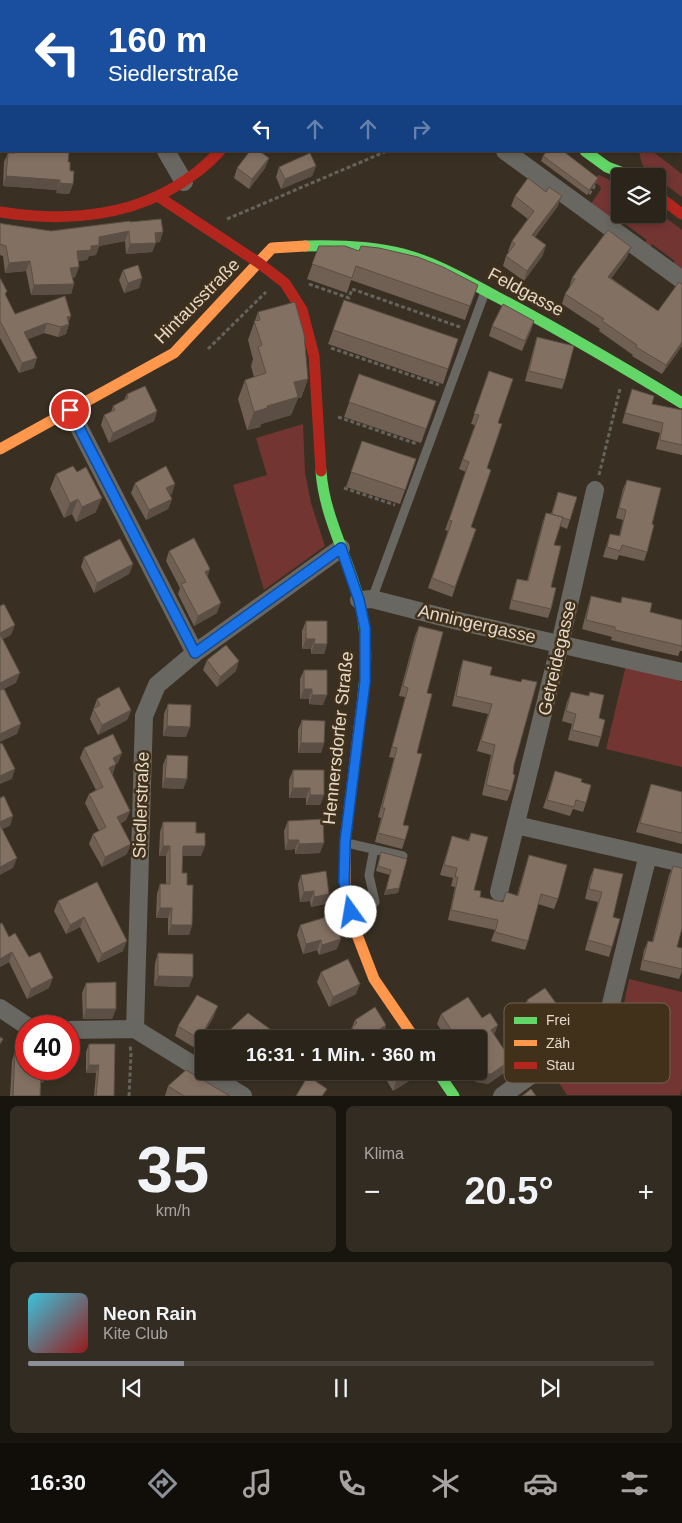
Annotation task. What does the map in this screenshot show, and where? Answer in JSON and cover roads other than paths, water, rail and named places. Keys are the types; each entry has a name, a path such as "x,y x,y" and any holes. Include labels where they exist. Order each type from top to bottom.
{"street":[{"path":"167,152 184,182"},
{"path":"0,212 38,218 77,217 120,210 159,197 184,182 219,152"},
{"path":"506,152 682,280"},
{"path":"586,152 611,168"},
{"path":"617,157 624,168"},
{"path":"159,197 259,263"},
{"path":"666,202 682,214"},
{"name":"Feldgasse","path":"259,263 272,248 342,245 370,247 410,256 430,263 485,290 583,343 682,403"},
{"name":"Hennersdorfer Straße","path":"259,263 285,283 302,310 314,356 322,481 341,548 365,600 365,682 345,842 344,882 354,927 374,979 409,1030"},
{"name":"Hintausstraße","path":"0,448 174,353 259,263"},
{"path":"70,410 195,653"},
{"name":"Getreidegasse","path":"499,892 560,644 595,490"},
{"name":"Siedlerstraße","path":"132,1036 144,716 157,685 195,653 341,548"},
{"name":"Anningergasse","path":"365,600 682,672"},
{"path":"516,825 682,863"},
{"path":"611,1003 648,855"},
{"path":"0,1008 15,1018"},
{"path":"80,1031 132,1036 243,1096"},
{"path":"443,1080 454,1096"},
{"path":"502,1096 520,1083"}],"lane":[{"path":"365,600 405,508 485,290"},
{"path":"345,842 403,856"},
{"path":"374,850 369,874 375,902"}]}
